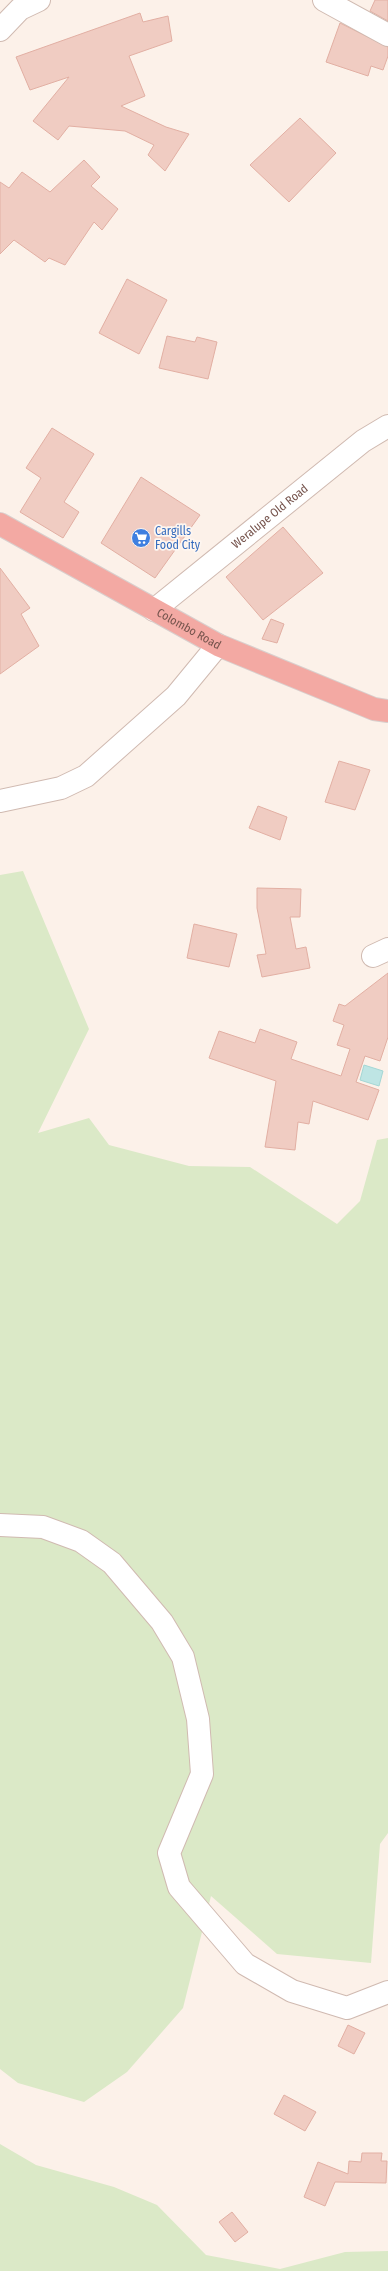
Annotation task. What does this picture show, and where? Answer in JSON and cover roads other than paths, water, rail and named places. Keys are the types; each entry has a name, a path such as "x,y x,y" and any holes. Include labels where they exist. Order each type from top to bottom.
{"highway":[{"name":"Colombo Road","path":"0,524 218,644 374,709 388,711"}],"street":[{"path":"0,30 20,9 39,0"},
{"path":"324,0 388,35"},
{"name":"Weralupe Old Road","path":"154,610 363,441 388,426"},
{"path":"0,801 61,788 86,776 176,696 218,644"},
{"path":"0,1525 43,1527 81,1540 112,1563 162,1622 183,1657 198,1719 202,1774 169,1853 179,1887 245,1964 292,1991 347,2008 388,1992"}],"water":[{"path":"364,1065 383,1071 379,1086 360,1080"}],"place":[{"name":"Cargills Food City","path":"141,538"}]}
